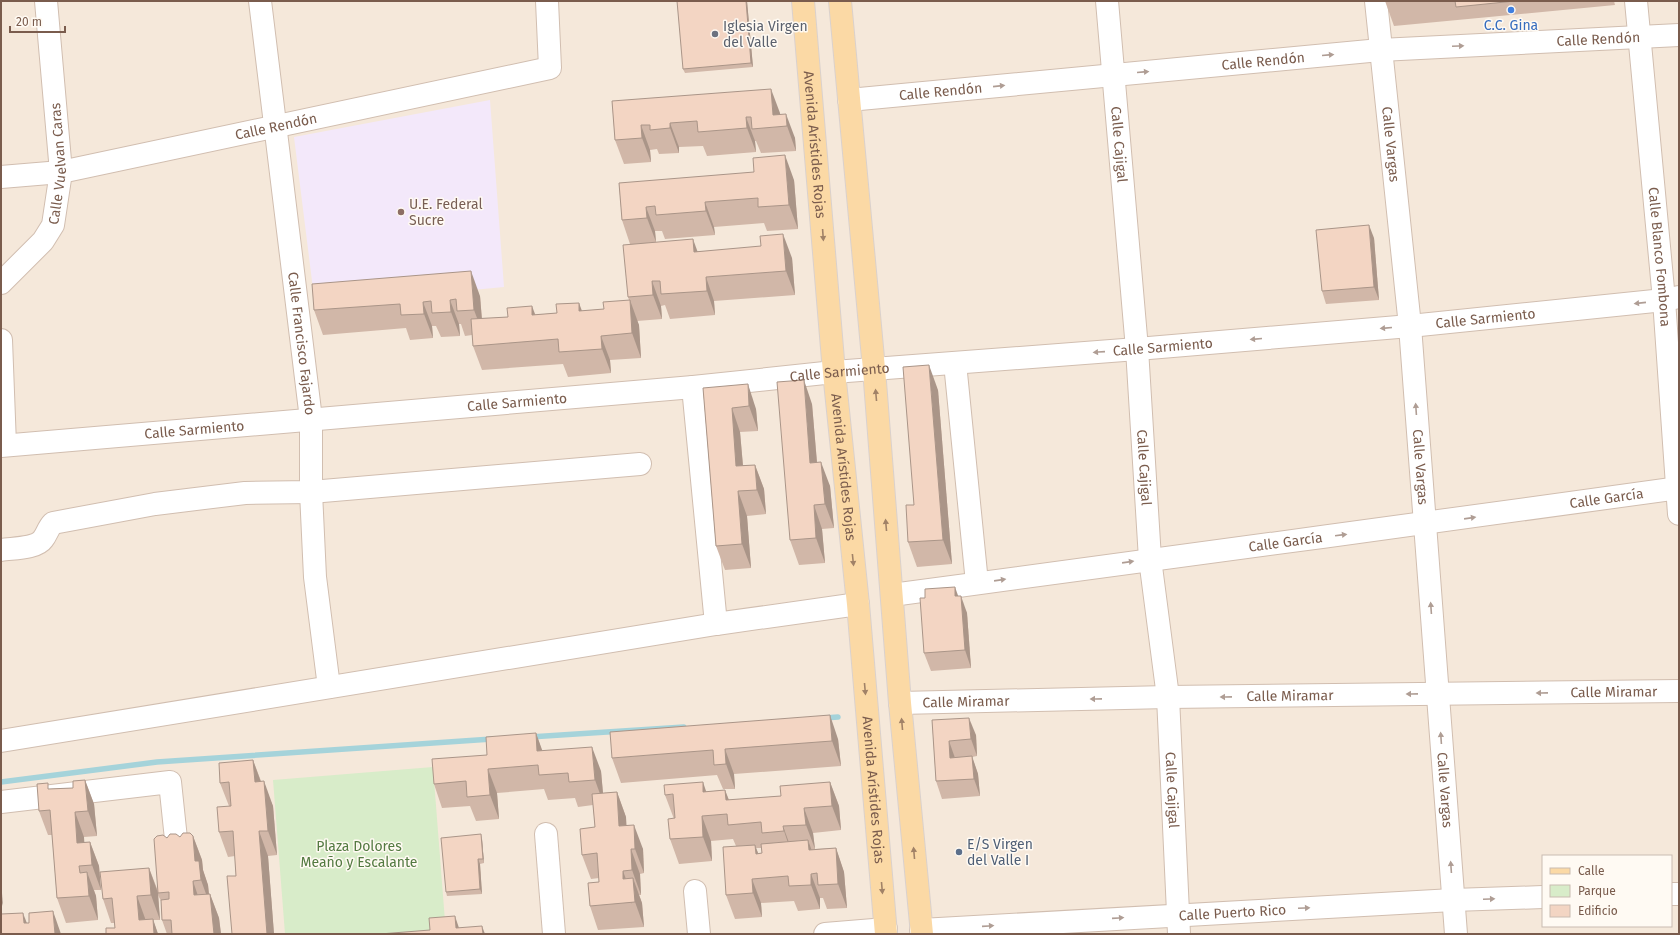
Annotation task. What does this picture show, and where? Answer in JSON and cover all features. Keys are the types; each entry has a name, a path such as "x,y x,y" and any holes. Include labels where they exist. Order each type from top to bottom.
{"main road":[{"name":"Avenida Arístides Rojas","path":"803,1 834,372 858,604 886,932"},
{"path":"840,1 874,369 900,703 921,932"}],"street":[{"name":"Calle Vuelvan Caras","path":"1,282 43,241 53,225 61,172 46,1"},
{"name":"Calle Francisco Fajardo","path":"260,1 311,419 311,492 315,577 329,686"},
{"name":"Calle Rendón","path":"1,177 61,172 550,68 547,1"},
{"name":"Calle Cajigal","path":"1107,1 1137,349 1150,559 1168,697 1179,924"},
{"name":"Calle Vargas","path":"1376,1 1410,326 1456,934"},
{"name":"Calle Blanco Fombona","path":"1636,1 1672,299 1679,514"},
{"name":"Calle Rendón","path":"849,100 1380,50 1679,35"},
{"name":"Calle Sarmiento","path":"3,445 693,387 834,372 1410,326 1672,299"},
{"path":"1,340 3,445"},
{"path":"955,363 977,583"},
{"path":"693,387 716,624"},
{"path":"1,550 37,544 43,539 47,529 53,523 155,504 245,493 311,492 640,464"},
{"name":"Calle García","path":"892,595 1150,559 1424,524 1678,488"},
{"path":"1,741 329,686 716,624 858,604"},
{"name":"Calle Miramar","path":"900,703 1168,697 1679,691"},
{"path":"1,802 170,782 176,839"},
{"path":"546,834 554,934"},
{"path":"695,891 699,934"},
{"name":"Calle Puerto Rico","path":"921,932 1179,924 1453,900 1542,897"},
{"path":"825,934 886,932"}],"shaded area":[{"path":"1,1 1679,1 1679,934 1,934"},
{"name":"U.E. Federal Sucre","path":"490,100 504,287 315,305 294,137"}],"green space":[{"name":"Plaza Dolores Meaño y Escalante","path":"433,767 446,934 285,934 273,780"}],"building":[{"name":"Iglesia Virgen del Valle","path":"677,1 746,1 751,63 683,69"},
{"path":"1455,1 1515,1 1456,7"},
{"path":"771,89 773,115 786,114 787,126 752,129 751,117 746,117 747,128 698,132 697,121 670,123 670,128 650,130 650,125 641,125 642,138 615,140 612,101"},
{"path":"785,155 789,205 758,207 758,198 705,202 706,211 656,215 655,206 646,207 647,218 622,220 619,183 754,172 753,158"},
{"path":"1369,225 1374,287 1322,291 1316,230"},
{"path":"783,234 786,271 706,277 707,291 661,294 660,281 652,281 653,295 628,297 623,245 693,239 694,252 761,246 760,236"},
{"path":"471,271 474,310 457,311 456,299 450,300 451,312 432,313 431,301 423,302 424,314 401,315 400,304 314,310 312,284"},
{"path":"630,300 632,333 601,336 602,349 559,352 558,339 473,346 471,319 508,317 507,308 532,306 532,315 557,313 556,304 579,303 579,311 604,309 603,302"},
{"path":"929,365 943,540 908,542 906,505 914,505 903,367"},
{"path":"804,380 810,463 821,462 825,504 814,505 816,538 790,540 777,382"},
{"path":"748,384 749,406 732,408 736,466 755,465 757,490 738,491 742,544 716,546 703,388"},
{"path":"955,587 955,596 961,596 965,650 924,653 920,598 925,598 925,589"},
{"path":"830,715 832,741 725,749 726,764 714,765 713,750 612,758 610,732"},
{"path":"969,718 971,739 949,741 950,758 972,756 974,779 936,781 932,720"},
{"path":"536,733 537,751 592,747 595,780 569,782 568,773 539,775 538,765 488,769 490,795 467,797 466,781 434,784 432,759 487,755 486,737"},
{"path":"253,760 255,782 264,781 268,831 259,831 267,934 232,934 227,876 236,876 233,831 219,832 217,807 231,806 229,782 220,783 219,763"},
{"path":"85,780 88,811 75,812 77,843 90,842 92,865 79,866 80,873 87,872 89,896 57,898 50,810 39,811 37,784 48,783 48,789 73,788 73,781"},
{"path":"703,782 703,792 725,790 726,800 781,796 780,786 830,782 832,806 804,808 806,825 783,826 784,831 762,833 761,822 728,825 727,814 702,816 703,837 670,839 668,819 675,818 673,794 665,795 664,785"},
{"path":"617,792 619,826 634,825 635,849 631,849 632,870 623,871 623,879 633,878 635,902 590,906 588,883 599,882 597,853 582,855 580,829 595,827 592,794"},
{"path":"183,833 190,833 193,836 195,861 199,861 201,880 193,881 194,895 210,894 214,934 172,934 171,920 162,920 161,900 169,899 169,892 158,893 154,839 157,836 163,835 167,838 170,834 176,834 180,837"},
{"path":"481,834 483,859 478,859 480,889 446,892 441,838"},
{"path":"808,840 809,850 836,848 838,884 818,885 817,873 811,874 811,885 789,886 788,876 752,879 753,893 726,895 723,847 755,845 756,854 762,853 761,844"},
{"path":"149,868 151,895 137,896 139,920 153,919 154,934 106,934 106,928 115,928 112,898 103,899 100,872"},
{"path":"53,911 55,934 1,934 1,914 23,913 24,923 29,923 29,913"},
{"path":"455,916 456,928 482,926 483,934 380,934 430,930 429,918"}],"waterway":[{"path":"824,718 838,717"},
{"path":"530,737 684,727"},
{"path":"1,782 157,762 492,739"}],"place":[{"name":"C.C. Gina","path":"1511,10"},
{"name":"Iglesia Virgen del Valle","path":"715,34"},
{"name":"U.E. Federal Sucre","path":"401,212"},
{"name":"E/S Virgen del Valle I","path":"959,852"}]}
